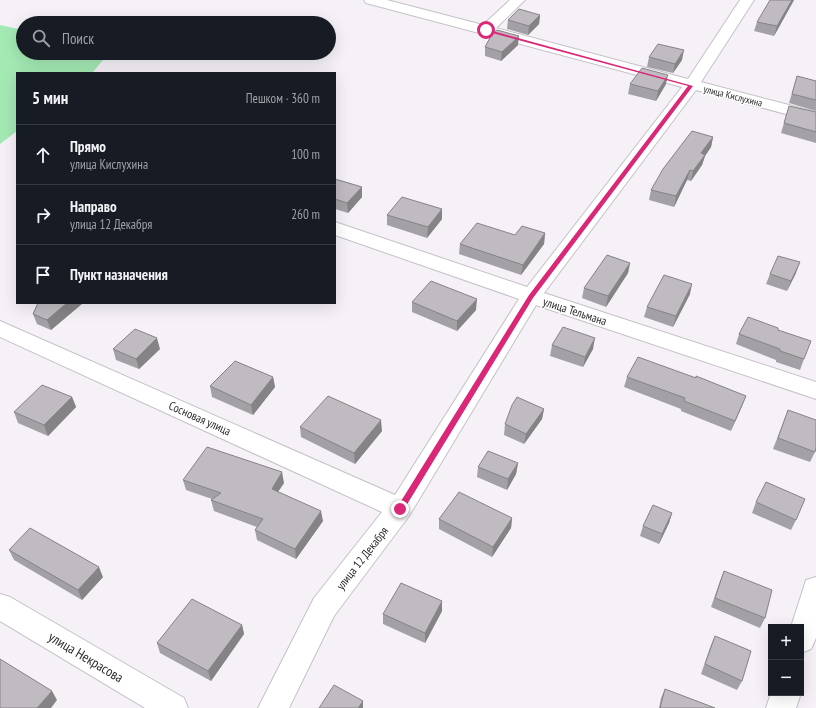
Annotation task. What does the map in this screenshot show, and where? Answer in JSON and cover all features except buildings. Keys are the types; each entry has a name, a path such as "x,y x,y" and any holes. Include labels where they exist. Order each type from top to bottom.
{"street":[{"name":"улица Кислухина","path":"371,0 691,86 816,117"},
{"path":"486,30 518,0"},
{"name":"улица 12 Декабря","path":"273,708 324,607 400,509 531,296 691,86 747,0"},
{"name":"улица Тельмана","path":"336,228 531,296 816,391"},
{"name":"Сосновая улица","path":"0,328 400,509"},
{"path":"804,630 816,589"},
{"name":"улица Некрасова","path":"0,606 173,708"},
{"path":"781,708 785,696"}],"green space":[{"path":"0,25 16,28 16,60 103,60 93,72 16,72 16,132 0,144"}],"route":[{"path":"400,509 531,296 691,86 486,30"}]}
